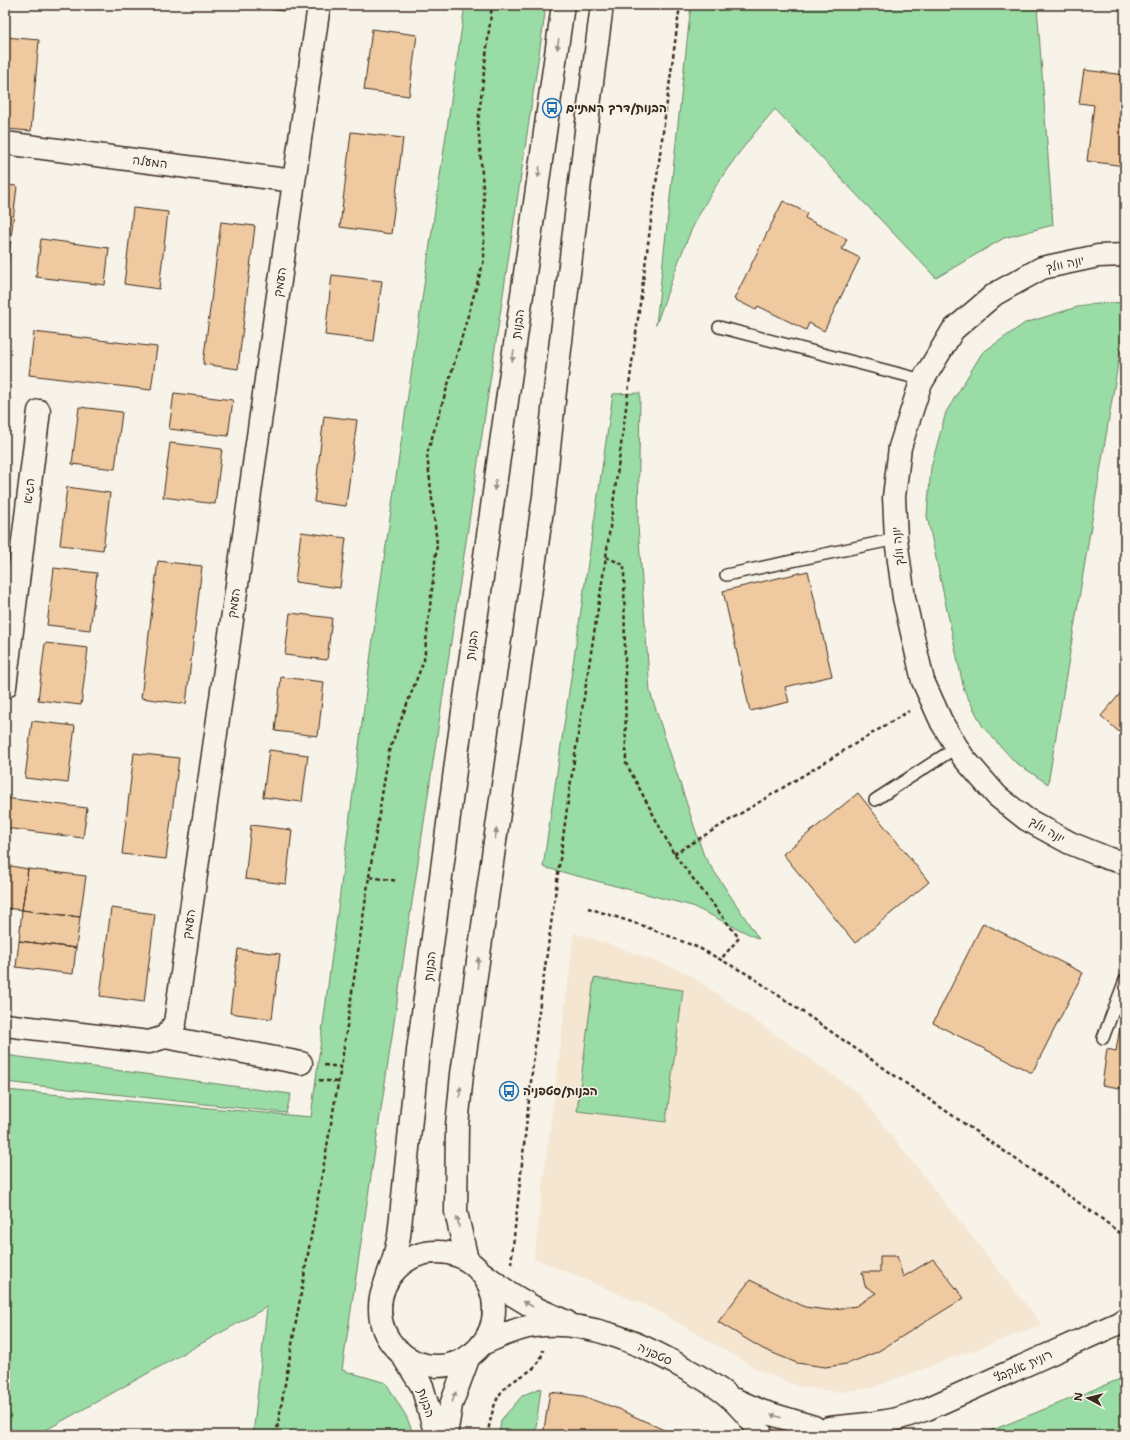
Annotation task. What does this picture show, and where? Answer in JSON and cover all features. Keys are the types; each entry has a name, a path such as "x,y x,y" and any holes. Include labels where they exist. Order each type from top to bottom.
{"street":[{"name":"העמק","path":"165,1037 175,1023 319,5"},
{"name":"הבנות","path":"386,1284 399,1236 418,1051 457,756 563,5"},
{"path":"474,1266 449,1253 430,1252 412,1257 396,1268 386,1284 380,1302 381,1321 388,1338 400,1352 416,1362 434,1366 452,1364 476,1350 492,1326 494,1308 490,1289 474,1266 456,1212 456,1126 462,1074 544,496 555,391 602,5"},
{"path":"598,36 611,5"},
{"name":"המעלה","path":"5,143 294,181"},
{"name":"יונה וולך","path":"1125,256 1098,256 1042,268 995,294 953,330 920,385 900,447 894,497 896,539 904,598 923,681 942,723 963,757 997,796 1026,819 1070,843 1107,858 1125,863"},
{"name":"הגיא","path":"5,687 12,571 39,411"},
{"path":"5,1025 149,1042 165,1037 300,1063"},
{"name":"סטפניה","path":"474,1266 508,1292 533,1307 576,1326 602,1332 641,1346 703,1379 728,1396 761,1411 830,1430"},
{"name":"רונית אלקבץ","path":"830,1430 897,1419 927,1409 1123,1321"},
{"name":"סטפניה","path":"476,1350 512,1331 534,1326 576,1326"},
{"name":"הבנות","path":"446,1435 451,1405 476,1350"},
{"name":"הבנות","path":"400,1352 422,1386 436,1435"},
{"name":"סטפניה","path":"728,1396 748,1417 762,1435"},
{"name":"רונית אלקבץ","path":"897,1435 927,1409"},
{"path":"794,1435 799,1432 830,1430"}],"lane":[{"path":"719,327 924,380"},
{"path":"726,575 896,539"},
{"path":"875,800 957,747"},
{"path":"1103,1038 1125,980"}],"path":[{"path":"276,1435 341,1067 389,751 424,660 437,544 426,454 450,378 484,260 484,200 478,123 492,5"},
{"path":"508,1292 540,1011 571,780 606,557 680,5"},
{"path":"606,557 624,565 626,763 674,854 739,938 720,959"},
{"path":"674,854 930,698"},
{"path":"369,877 398,881"},
{"path":"588,908 642,925 699,948 749,975 1098,1216 1125,1237"},
{"path":"487,1435 496,1401 504,1388 540,1362 543,1350 534,1326"}],"shaded area":[{"path":"574,933 607,943 689,974 857,1092 1042,1325 871,1388 838,1392 800,1387 757,1369 656,1310 534,1258"}],"green space":[{"path":"465,5 542,5 545,14 342,1370 386,1383 406,1416 414,1435 253,1435 267,1307 37,1435 5,1435 5,1090 311,1117 377,607"},
{"path":"691,5 1037,5 1053,225 1004,238 936,278 775,109 728,168 698,216 681,256 656,325"},
{"path":"1125,302 1125,322 1048,784 1015,762 983,727 964,690 927,516 931,467 946,412 982,353 1025,323 1084,305"},
{"path":"640,393 638,526 650,692 704,856 759,939 692,906 543,867 613,394"},
{"path":"594,978 683,990 666,1122 577,1111"},
{"path":"5,1055 291,1094 286,1113 5,1082"},
{"path":"1125,1377 1125,1435 980,1435"},
{"path":"541,1388 535,1435 499,1435 501,1420 523,1395"}],"building":[{"path":"242,5 284,5 283,11"},
{"path":"372,29 417,35 409,96 364,90"},
{"path":"5,37 39,40 31,131 5,129"},
{"path":"1084,70 1125,75 1125,166 1087,161 1094,105 1079,103"},
{"path":"351,132 403,138 391,234 340,227"},
{"path":"5,185 17,186 6,280 5,280"},
{"path":"783,201 807,213 805,218 847,239 842,249 860,258 824,331 809,323 806,330 758,306 756,310 734,299"},
{"path":"133,208 168,212 159,289 124,284"},
{"path":"221,222 255,226 238,369 203,364"},
{"path":"41,239 109,248 105,285 36,277"},
{"path":"332,275 382,281 374,341 325,335"},
{"path":"34,332 157,347 151,390 29,375"},
{"path":"174,393 233,400 228,436 169,429"},
{"path":"79,407 122,412 115,469 72,464"},
{"path":"324,416 357,420 346,506 314,502"},
{"path":"170,443 222,449 215,504 163,497"},
{"path":"67,487 110,493 103,550 60,545"},
{"path":"301,532 346,538 340,588 295,582"},
{"path":"158,561 202,566 186,704 141,698"},
{"path":"54,568 97,573 90,630 47,625"},
{"path":"808,571 832,676 785,687 789,702 750,711 723,591"},
{"path":"290,613 332,618 327,660 285,655"},
{"path":"45,643 88,648 81,705 38,700"},
{"path":"281,677 324,682 318,736 275,731"},
{"path":"1125,688 1125,737 1101,716"},
{"path":"32,721 75,726 68,783 25,778"},
{"path":"269,750 308,755 302,802 263,797"},
{"path":"134,753 179,758 166,859 122,854"},
{"path":"858,793 929,882 855,943 783,854"},
{"path":"5,798 87,808 83,838 5,828"},
{"path":"251,825 292,830 286,884 245,879"},
{"path":"5,865 28,869 22,910 5,908"},
{"path":"28,869 86,876 80,917 22,910"},
{"path":"111,908 155,914 144,1002 100,996"},
{"path":"22,910 80,917 76,948 19,941"},
{"path":"983,923 1083,973 1032,1073 933,1023"},
{"path":"19,941 76,948 73,974 16,967"},
{"path":"238,949 280,954 272,1019 230,1013"},
{"path":"1125,997 1125,1089 1102,1085 1107,1049 1116,1051"},
{"path":"880,1256 897,1256 903,1277 933,1259 964,1298 877,1352 847,1364 825,1367 797,1363 763,1349 718,1322 750,1280 805,1307 827,1310 856,1306 876,1293 865,1286 862,1272 880,1272"},
{"path":"550,1392 583,1396 616,1408 675,1435 543,1435"}],"place":[{"name":"הבנות/דרך רמתיים","path":"552,108"},
{"name":"הבנות/סטפניה","path":"509,1091"}]}
